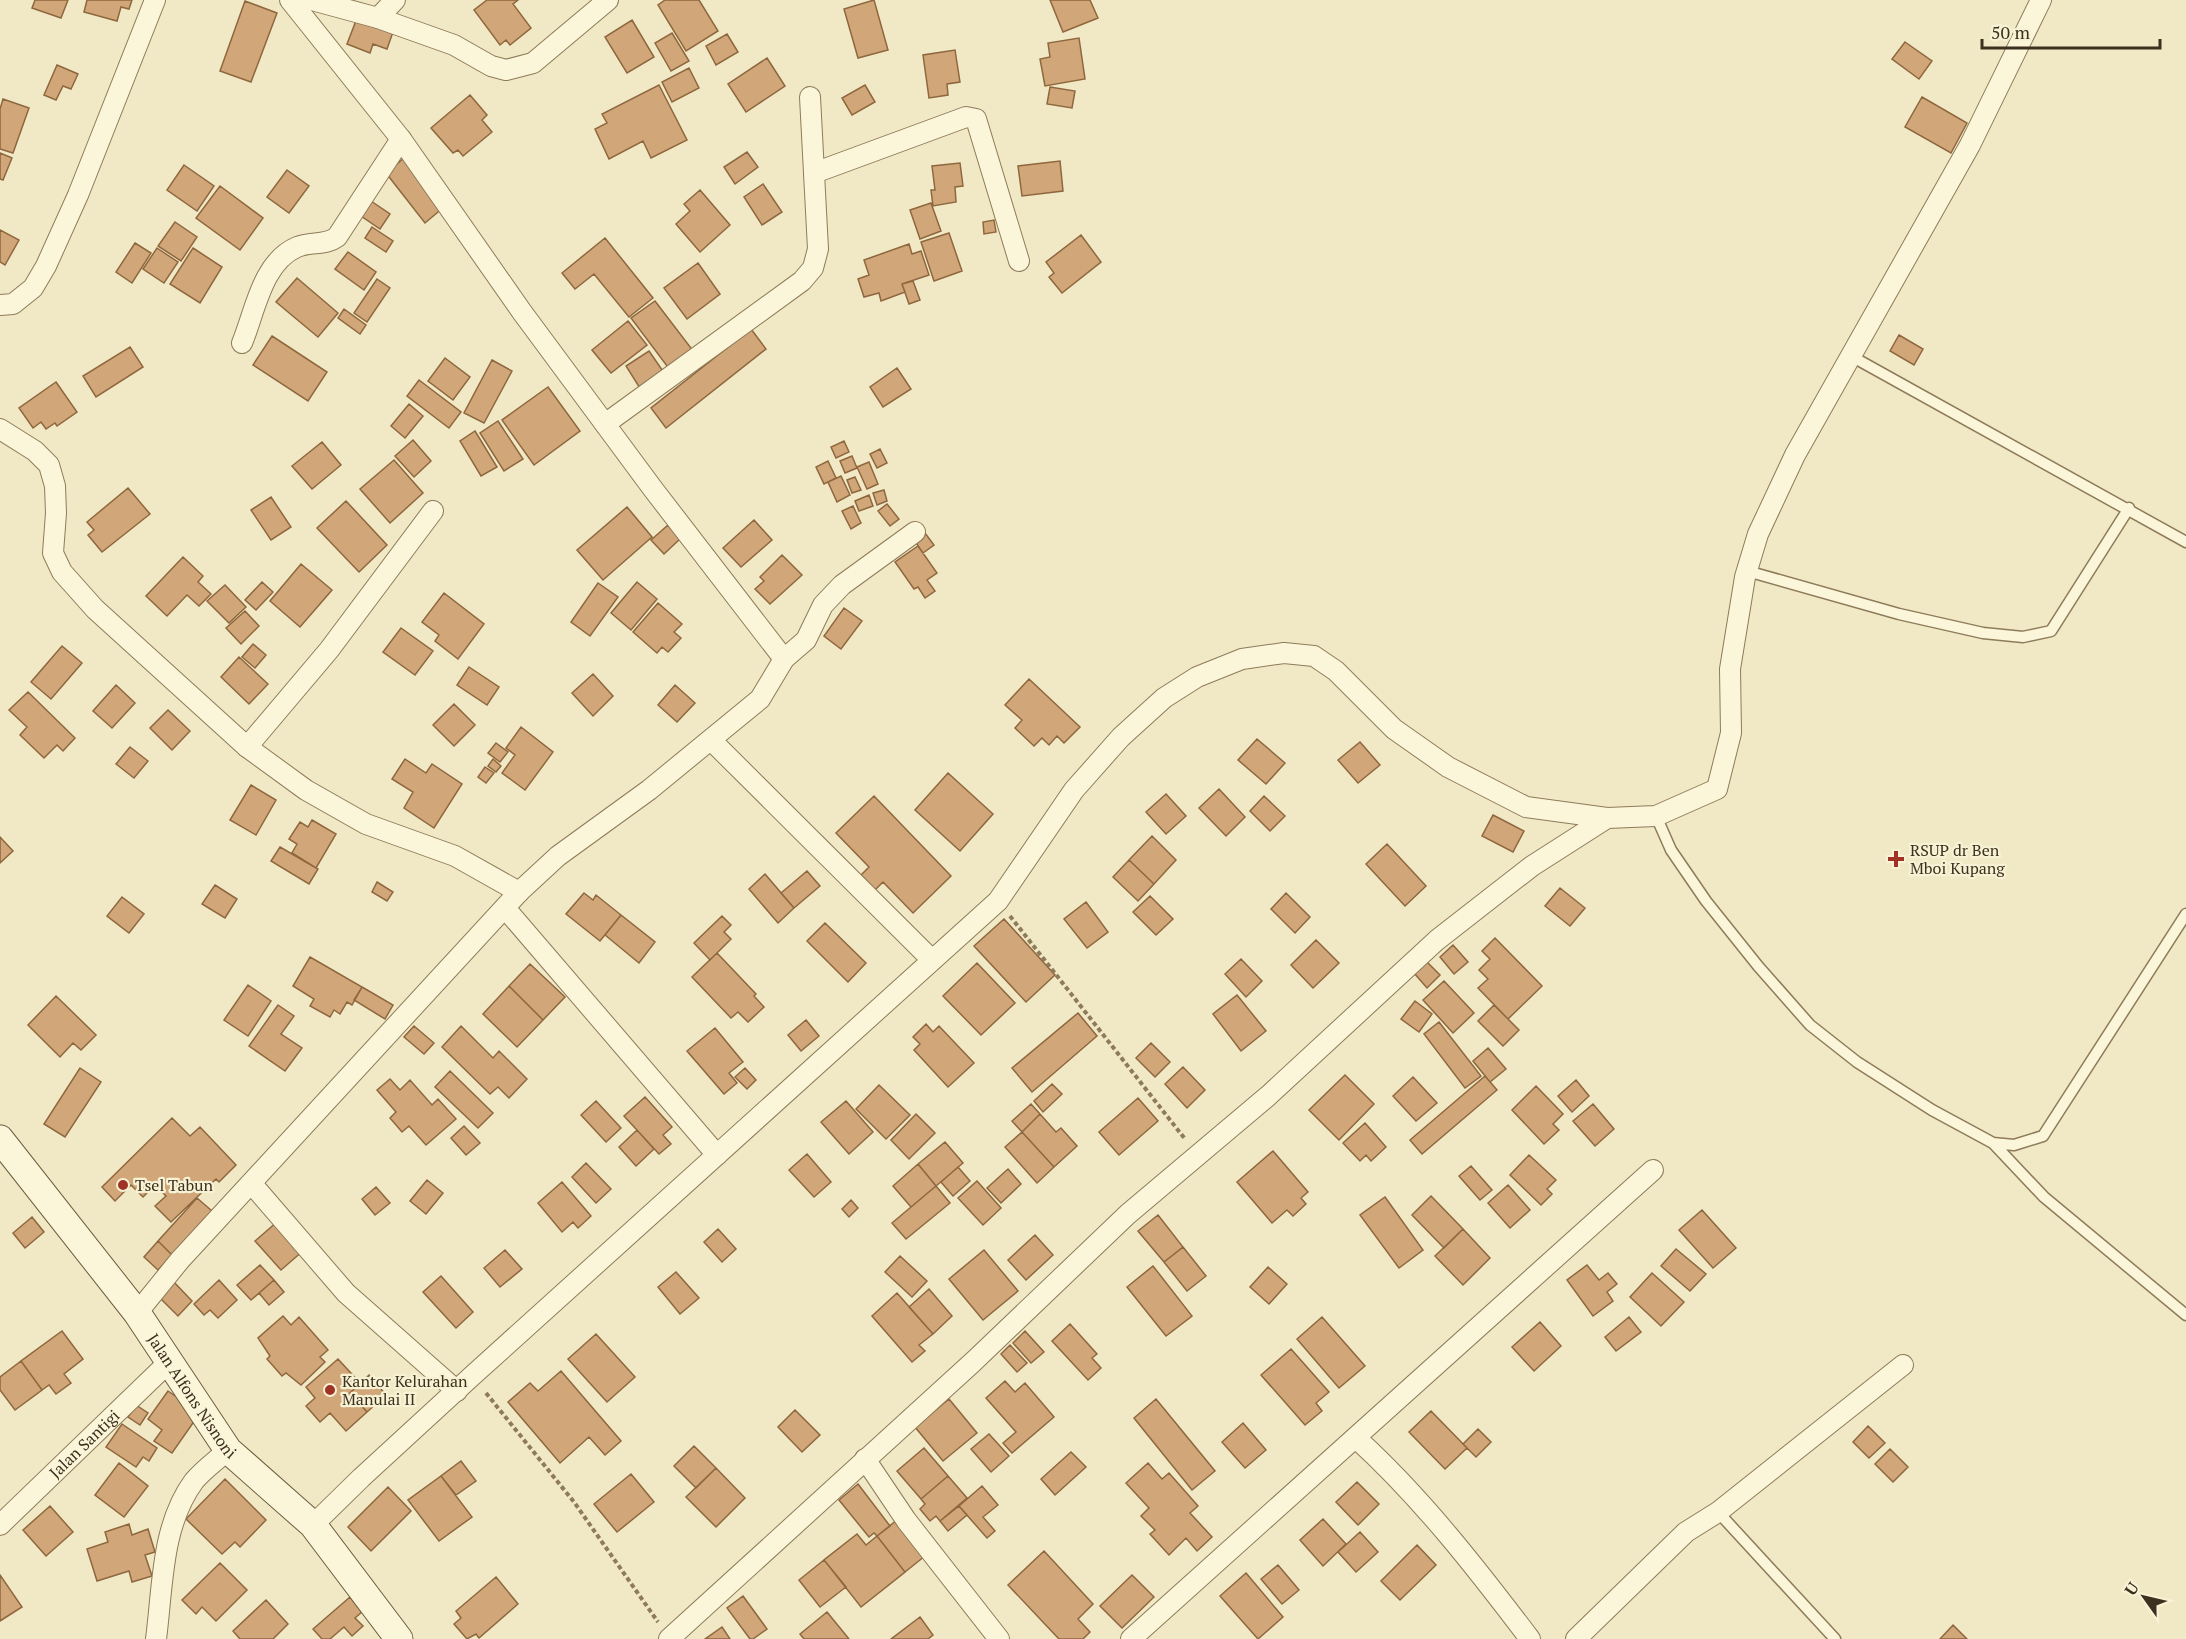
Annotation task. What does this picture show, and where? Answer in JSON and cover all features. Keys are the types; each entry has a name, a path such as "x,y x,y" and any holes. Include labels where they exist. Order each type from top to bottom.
{"main road":[{"name":"Jalan Alfons Nisnoni","path":"0,1139 137,1313 168,1363 228,1450 313,1525 399,1639"}],"street":[{"path":"0,305 13,304 33,288 46,266 78,195 155,0"},
{"path":"290,0 401,139 605,424 784,659"},
{"path":"312,0 378,18 454,45 491,66 506,70 533,63 608,0"},
{"path":"378,18 396,0"},
{"path":"313,1525 472,1376 998,902 1074,790 1121,736 1164,698 1197,677 1242,660 1284,653 1314,656 1336,671 1394,729 1448,767 1526,807 1607,818 1656,816 1717,789 1731,733 1730,669 1747,571 1758,534 1795,455 1970,144 2041,0"},
{"path":"605,424 802,281 813,268 818,249 810,97"},
{"path":"814,173 966,117 976,119 1019,261"},
{"path":"242,343 267,276 297,248 330,243 337,237 401,139"},
{"path":"0,429 35,451 49,465 55,486 56,513 53,553 62,572 95,609 247,747 306,790 366,824 455,856 519,892"},
{"path":"247,747 329,650 432,511"},
{"path":"137,1313 180,1260 519,892 558,856 712,741 760,699 784,659 806,640 823,605 842,585 915,532"},
{"path":"712,741 932,960"},
{"path":"669,1639 1128,1214 1198,1157 1437,940 1532,866 1607,818"},
{"path":"505,908 717,1155"},
{"path":"1131,1639 1653,1170"},
{"path":"252,1184 346,1293 457,1391"},
{"name":"Jalan Santigi","path":"0,1525 168,1363"},
{"path":"1576,1639 1686,1532 1718,1512 1903,1365"},
{"path":"1356,1438 1472,1564 1530,1639"},
{"path":"156,1639 170,1532 177,1510 195,1480 228,1450"},
{"path":"865,1459 906,1520 999,1639"}],"lane":[{"path":"1851,356 2130,508 2186,542"},
{"path":"1747,571 1899,614 1983,633 2023,637 2051,630 2130,508"},
{"path":"1656,816 1671,850 1706,901 1758,966 1810,1025 1885,1080 1993,1143 2044,1197 2186,1315"},
{"path":"1993,1143 2014,1145 2043,1136 2186,914"},
{"path":"1718,1512 1835,1639"}],"path":[{"path":"998,902 1198,1157"},
{"path":"472,1376 574,1502 669,1639"}],"building":[{"path":"35,0 68,0 61,18 32,8"},
{"path":"87,0 132,0 129,9 121,7 117,21 84,12"},
{"path":"487,0 518,0 513,4 531,28 510,45 506,40 500,45 474,10"},
{"path":"665,0 699,0 718,31 686,51 658,5"},
{"path":"874,0 888,50 858,58 844,9"},
{"path":"1050,0 1090,0 1098,18 1063,32"},
{"path":"245,1 277,13 251,82 220,71"},
{"path":"357,18 393,32 387,49 373,44 370,53 347,44"},
{"path":"632,20 654,57 627,73 605,37"},
{"path":"672,33 689,61 671,71 655,43"},
{"path":"727,34 738,52 716,65 706,46"},
{"path":"1079,38 1085,79 1045,86 1040,59 1050,57 1048,43"},
{"path":"1905,42 1932,61 1919,79 1892,59"},
{"path":"955,50 960,82 947,84 948,95 929,98 923,55"},
{"path":"767,58 785,86 746,112 728,84"},
{"path":"57,65 78,74 71,89 63,86 56,100 44,95"},
{"path":"689,68 699,88 672,102 662,82"},
{"path":"659,85 687,140 651,158 643,141 609,159 595,129 607,123 602,114"},
{"path":"865,85 875,102 852,115 842,98"},
{"path":"1050,87 1075,91 1072,108 1047,104"},
{"path":"470,95 487,115 482,120 492,132 463,156 458,150 453,153 431,128"},
{"path":"1922,97 1967,123 1951,153 1905,127"},
{"path":"3,99 29,108 13,153 0,149 0,109"},
{"path":"747,152 758,167 735,184 724,167"},
{"path":"0,153 12,158 3,180 0,179"},
{"path":"404,158 444,207 425,223 386,173"},
{"path":"1060,161 1063,191 1022,196 1018,166"},
{"path":"960,163 963,186 955,187 956,202 933,206 931,190 935,190 932,166"},
{"path":"184,165 214,186 197,211 167,190"},
{"path":"287,170 309,186 289,213 267,197"},
{"path":"763,184 782,212 762,225 744,197"},
{"path":"220,186 263,218 240,250 196,218"},
{"path":"700,190 730,225 700,252 676,224 690,211 684,204"},
{"path":"371,201 390,214 380,229 361,216"},
{"path":"931,203 941,231 920,239 910,210"},
{"path":"994,220 996,232 984,234 983,222"},
{"path":"175,222 197,237 181,261 158,246"},
{"path":"372,227 393,241 386,252 365,238"},
{"path":"0,230 19,240 5,265 0,262"},
{"path":"949,233 962,271 934,281 921,242"},
{"path":"1081,235 1101,262 1062,293 1049,277 1054,273 1046,262"},
{"path":"605,238 653,298 629,317 594,274 575,289 562,273"},
{"path":"135,243 151,253 132,283 116,272"},
{"path":"909,244 912,254 921,251 929,275 902,284 905,292 881,301 879,293 864,297 858,279 869,275 864,260"},
{"path":"157,248 178,262 164,283 143,269"},
{"path":"193,248 222,267 200,303 170,284"},
{"path":"348,252 376,272 364,290 335,269"},
{"path":"698,263 720,294 687,319 664,288"},
{"path":"297,278 338,313 318,337 276,302"},
{"path":"377,279 390,288 367,322 354,313"},
{"path":"913,281 920,300 909,304 902,284"},
{"path":"655,301 694,352 670,370 631,318"},
{"path":"344,309 366,325 360,334 338,318"},
{"path":"628,321 647,345 611,373 592,350"},
{"path":"751,329 766,349 666,428 651,408"},
{"path":"1899,335 1923,349 1914,365 1890,351"},
{"path":"272,336 327,372 308,401 253,365"},
{"path":"130,347 143,367 96,397 83,376"},
{"path":"649,351 667,377 643,393 626,366"},
{"path":"445,358 470,377 453,400 428,381"},
{"path":"492,360 512,371 484,423 464,413"},
{"path":"897,368 911,389 883,407 870,387"},
{"path":"419,380 461,412 449,428 407,396"},
{"path":"56,382 77,412 57,426 55,423 46,429 41,422 33,428 19,408"},
{"path":"548,387 580,431 534,465 502,420"},
{"path":"409,404 423,416 405,438 391,426"},
{"path":"498,421 523,459 504,471 480,433"},
{"path":"475,431 497,467 481,476 460,441"},
{"path":"413,440 431,461 414,477 395,456"},
{"path":"844,441 849,452 836,458 831,447"},
{"path":"322,442 341,465 312,489 292,466"},
{"path":"880,449 887,463 877,468 870,454"},
{"path":"852,456 857,468 845,473 840,461"},
{"path":"394,460 423,493 390,523 360,489"},
{"path":"828,461 836,478 824,484 816,467"},
{"path":"869,462 878,484 867,489 857,467"},
{"path":"841,476 850,495 837,502 828,482"},
{"path":"855,477 861,490 852,493 847,480"},
{"path":"128,488 150,514 102,552 88,535 94,530 87,522"},
{"path":"884,490 887,501 877,505 873,493"},
{"path":"869,495 873,506 859,511 855,501"},
{"path":"271,497 291,527 271,540 251,510"},
{"path":"346,501 387,545 359,572 317,528"},
{"path":"887,504 899,519 890,526 878,511"},
{"path":"853,506 861,523 851,529 842,511"},
{"path":"627,507 652,537 603,580 577,550"},
{"path":"754,520 772,540 741,567 723,548"},
{"path":"668,525 680,539 664,554 651,540"},
{"path":"922,529 934,545 923,553 912,537"},
{"path":"918,546 937,573 927,580 935,591 925,598 918,587 914,589 895,562"},
{"path":"782,555 802,575 770,604 755,589 764,581 760,577"},
{"path":"183,557 203,576 198,582 211,594 199,606 187,595 167,616 146,596"},
{"path":"301,564 332,590 300,627 270,601"},
{"path":"262,582 273,592 256,610 245,600"},
{"path":"637,582 657,599 631,630 611,613"},
{"path":"598,583 618,597 590,636 571,622"},
{"path":"225,585 246,607 229,623 207,601"},
{"path":"444,593 484,624 458,659 435,641 439,635 422,622"},
{"path":"658,603 682,624 674,632 681,638 668,652 662,647 657,653 633,632"},
{"path":"844,608 862,621 841,649 824,636"},
{"path":"245,611 259,626 241,644 226,628"},
{"path":"401,628 433,651 415,675 383,652"},
{"path":"253,644 266,655 255,668 242,657"},
{"path":"62,646 82,663 51,699 31,682"},
{"path":"239,657 268,684 249,704 221,677"},
{"path":"469,667 499,687 487,705 457,685"},
{"path":"593,674 613,696 593,716 572,693"},
{"path":"1029,679 1080,727 1064,743 1057,736 1049,745 1042,738 1034,746 1015,728 1022,720 1005,705"},
{"path":"116,685 135,703 112,728 93,711"},
{"path":"675,685 695,703 677,722 658,705"},
{"path":"28,692 75,738 63,751 57,745 44,758 20,735 27,727 9,710"},
{"path":"454,704 475,725 454,746 433,725"},
{"path":"168,710 190,731 172,750 150,728"},
{"path":"521,727 553,752 525,790 502,773 515,755 506,748"},
{"path":"1257,739 1285,763 1266,784 1238,760"},
{"path":"1360,742 1380,765 1358,783 1338,760"},
{"path":"496,743 508,752 500,762 488,753"},
{"path":"130,747 148,761 134,778 116,764"},
{"path":"405,759 426,773 432,764 462,784 434,828 404,808 413,792 392,779"},
{"path":"493,759 501,766 496,772 488,766"},
{"path":"485,767 494,773 486,783 478,777"},
{"path":"948,773 993,814 960,851 915,810"},
{"path":"251,785 276,800 256,835 230,820"},
{"path":"1219,789 1245,817 1226,836 1199,808"},
{"path":"1166,794 1186,816 1166,834 1146,812"},
{"path":"874,796 951,876 913,913 883,882 875,890 861,875 869,867 836,833"},
{"path":"1264,796 1285,816 1270,831 1250,811"},
{"path":"1493,815 1524,831 1513,852 1482,836"},
{"path":"312,820 336,834 316,868 292,853 297,844 289,839 300,822 308,827"},
{"path":"1152,836 1176,860 1154,884 1129,860"},
{"path":"0,837 13,851 0,863"},
{"path":"1387,844 1426,886 1405,906 1366,864"},
{"path":"280,847 318,869 309,884 271,861"},
{"path":"1129,860 1154,884 1138,901 1113,877"},
{"path":"807,871 820,886 794,908 781,893"},
{"path":"765,874 794,908 778,923 749,889"},
{"path":"377,882 393,892 387,901 372,892"},
{"path":"215,885 237,899 225,918 202,904"},
{"path":"1560,888 1585,908 1570,926 1545,906"},
{"path":"584,893 593,900 596,895 621,915 600,941 566,914"},
{"path":"1286,893 1310,917 1295,933 1271,909"},
{"path":"1150,896 1173,919 1156,935 1133,912"},
{"path":"122,897 144,914 129,933 107,916"},
{"path":"1086,902 1108,932 1087,948 1064,919"},
{"path":"621,915 655,942 639,963 605,935"},
{"path":"722,916 731,925 724,932 731,939 710,960 694,943"},
{"path":"1004,919 1055,975 1026,1002 974,946"},
{"path":"825,923 866,963 848,982 807,941"},
{"path":"1495,938 1542,986 1508,1019 1478,988 1488,979 1479,970 1490,959 1482,951"},
{"path":"1316,940 1339,963 1313,988 1291,965"},
{"path":"1453,945 1468,962 1454,974 1440,957"},
{"path":"717,953 756,994 754,996 764,1007 748,1022 738,1012 731,1018 692,977"},
{"path":"310,957 362,987 352,1005 347,1002 340,1014 334,1010 330,1017 310,1006 314,999 293,986"},
{"path":"1241,959 1262,981 1246,997 1225,974"},
{"path":"1426,961 1440,975 1427,988 1414,973"},
{"path":"977,963 1015,1003 981,1035 943,996"},
{"path":"530,964 565,997 543,1020 509,986"},
{"path":"1444,981 1474,1013 1453,1033 1423,1000"},
{"path":"248,985 271,1001 248,1036 224,1020"},
{"path":"509,986 543,1020 517,1047 483,1014"},
{"path":"362,987 393,1005 385,1019 354,1000"},
{"path":"1237,995 1266,1031 1241,1051 1213,1014"},
{"path":"56,996 96,1035 81,1050 73,1043 60,1057 28,1025"},
{"path":"1415,1001 1432,1014 1419,1032 1401,1019"},
{"path":"278,1005 294,1016 281,1034 302,1048 285,1071 249,1046"},
{"path":"1494,1005 1519,1030 1503,1046 1478,1021"},
{"path":"1078,1013 1097,1036 1032,1092 1012,1068"},
{"path":"806,1020 819,1036 801,1051 788,1035"},
{"path":"1439,1022 1481,1076 1465,1088 1424,1034"},
{"path":"926,1024 933,1032 939,1026 974,1063 948,1087 914,1050 920,1044 913,1037"},
{"path":"414,1026 434,1043 424,1054 404,1037"},
{"path":"461,1026 493,1058 499,1051 527,1079 509,1098 498,1087 490,1094 442,1047"},
{"path":"715,1028 743,1062 729,1073 737,1083 724,1094 687,1051"},
{"path":"1151,1043 1170,1062 1155,1077 1136,1058"},
{"path":"1488,1048 1506,1069 1490,1082 1473,1061"},
{"path":"1183,1067 1205,1090 1187,1108 1165,1084"},
{"path":"80,1068 101,1082 65,1137 44,1124"},
{"path":"745,1068 756,1080 747,1089 735,1077"},
{"path":"450,1071 493,1113 478,1128 435,1087"},
{"path":"1345,1075 1374,1104 1339,1140 1309,1110"},
{"path":"1485,1076 1497,1090 1422,1154 1410,1140"},
{"path":"1413,1077 1437,1103 1416,1121 1393,1096"},
{"path":"390,1079 400,1090 410,1080 432,1105 438,1099 456,1119 426,1145 409,1126 402,1132 390,1118 396,1112 377,1090"},
{"path":"1576,1080 1589,1096 1572,1112 1558,1096"},
{"path":"1052,1084 1062,1094 1043,1112 1034,1101"},
{"path":"879,1085 910,1115 886,1139 856,1109"},
{"path":"1536,1086 1563,1114 1553,1124 1559,1130 1544,1144 1512,1110"},
{"path":"645,1097 672,1127 663,1135 671,1144 659,1154 624,1116"},
{"path":"1138,1098 1158,1121 1119,1155 1099,1132"},
{"path":"596,1101 621,1128 606,1142 581,1115"},
{"path":"846,1101 873,1132 849,1154 821,1122"},
{"path":"1031,1104 1040,1114 1022,1132 1012,1121"},
{"path":"1593,1104 1614,1129 1595,1146 1573,1121"},
{"path":"916,1114 935,1133 909,1159 891,1140"},
{"path":"1040,1114 1056,1132 1061,1128 1077,1146 1054,1167 1022,1132"},
{"path":"172,1118 190,1136 200,1127 236,1165 219,1182 216,1179 171,1222 155,1206 166,1196 155,1185 143,1197 131,1185 115,1201 102,1187"},
{"path":"1365,1123 1386,1147 1371,1161 1366,1155 1360,1161 1343,1143"},
{"path":"464,1126 480,1143 466,1155 451,1138"},
{"path":"637,1130 654,1149 636,1166 619,1147"},
{"path":"1022,1132 1054,1167 1037,1183 1005,1147"},
{"path":"945,1142 963,1163 936,1186 918,1164"},
{"path":"1273,1151 1308,1192 1301,1198 1306,1204 1293,1216 1287,1210 1272,1223 1237,1182"},
{"path":"807,1154 831,1182 814,1197 789,1170"},
{"path":"1529,1155 1556,1180 1547,1189 1552,1194 1541,1205 1510,1175"},
{"path":"586,1163 611,1189 596,1203 572,1177"},
{"path":"918,1164 936,1186 911,1207 893,1186"},
{"path":"1471,1166 1492,1190 1480,1200 1459,1176"},
{"path":"958,1167 970,1181 953,1196 941,1182"},
{"path":"1008,1169 1021,1184 1001,1203 987,1188"},
{"path":"427,1180 443,1193 426,1214 410,1201"},
{"path":"977,1181 1001,1208 983,1225 958,1198"},
{"path":"562,1182 591,1216 578,1228 573,1222 562,1232 538,1203"},
{"path":"1508,1185 1530,1210 1510,1228 1488,1203"},
{"path":"936,1186 950,1203 906,1239 892,1223"},
{"path":"376,1187 390,1203 375,1215 362,1199"},
{"path":"1431,1196 1463,1229 1444,1248 1412,1215"},
{"path":"1385,1197 1423,1250 1399,1268 1360,1215"},
{"path":"197,1198 212,1211 172,1255 158,1241"},
{"path":"851,1200 858,1208 849,1217 842,1209"},
{"path":"1702,1210 1736,1248 1713,1268 1679,1230"},
{"path":"1158,1215 1183,1247 1164,1262 1138,1231"},
{"path":"32,1217 44,1232 25,1248 13,1233"},
{"path":"278,1221 304,1250 281,1270 255,1241"},
{"path":"718,1229 736,1249 722,1262 704,1242"},
{"path":"1463,1229 1490,1258 1463,1285 1435,1256"},
{"path":"1035,1235 1053,1255 1026,1280 1008,1260"},
{"path":"158,1241 172,1255 158,1270 144,1257"},
{"path":"1183,1247 1206,1276 1187,1291 1164,1262"},
{"path":"1676,1249 1706,1274 1690,1291 1661,1266"},
{"path":"505,1250 522,1269 500,1287 484,1268"},
{"path":"984,1250 1018,1291 983,1320 949,1279"},
{"path":"900,1256 927,1281 912,1297 885,1272"},
{"path":"260,1265 274,1280 251,1300 237,1285"},
{"path":"1587,1265 1599,1280 1608,1273 1617,1284 1607,1292 1613,1301 1593,1316 1567,1280"},
{"path":"1153,1266 1192,1316 1166,1336 1127,1287"},
{"path":"1268,1267 1287,1284 1269,1304 1250,1287"},
{"path":"676,1272 699,1298 680,1314 658,1287"},
{"path":"1652,1273 1684,1302 1661,1326 1630,1297"},
{"path":"441,1276 473,1312 456,1328 423,1292"},
{"path":"172,1280 192,1301 178,1316 157,1295"},
{"path":"219,1280 237,1300 218,1318 210,1310 204,1315 194,1304"},
{"path":"274,1280 284,1292 269,1305 259,1293"},
{"path":"929,1289 952,1316 933,1334 909,1307"},
{"path":"897,1293 933,1334 919,1345 925,1351 912,1362 872,1316"},
{"path":"283,1316 291,1325 299,1317 328,1350 320,1357 325,1362 301,1385 286,1373 282,1376 267,1359 270,1356 258,1338"},
{"path":"1322,1317 1365,1366 1339,1388 1297,1339"},
{"path":"1629,1317 1641,1332 1616,1351 1605,1337"},
{"path":"1540,1322 1561,1346 1534,1371 1512,1347"},
{"path":"1070,1324 1097,1354 1092,1358 1101,1368 1088,1380 1052,1341"},
{"path":"62,1331 83,1359 64,1374 71,1383 56,1394 49,1385 42,1390 21,1361"},
{"path":"1025,1331 1044,1352 1031,1363 1013,1343"},
{"path":"596,1334 635,1377 607,1402 568,1359"},
{"path":"1010,1345 1027,1363 1017,1372 1001,1354"},
{"path":"1291,1349 1329,1392 1316,1403 1322,1411 1305,1425 1261,1375"},
{"path":"338,1359 360,1383 350,1393 367,1412 346,1431 330,1413 320,1422 306,1406 315,1398 306,1387"},
{"path":"21,1361 42,1390 15,1410 0,1390 0,1377"},
{"path":"561,1371 621,1441 605,1455 589,1437 560,1463 508,1402 530,1383 538,1391"},
{"path":"369,1375 386,1395 367,1412 350,1393"},
{"path":"1005,1381 1015,1392 1025,1383 1054,1417 1012,1453 1003,1443 1016,1432 986,1398"},
{"path":"168,1391 200,1413 172,1453 154,1441 162,1430 148,1419"},
{"path":"949,1399 977,1433 943,1461 915,1427"},
{"path":"1156,1399 1215,1471 1192,1490 1134,1418"},
{"path":"136,1405 148,1413 140,1425 128,1417"},
{"path":"795,1410 820,1435 802,1452 778,1427"},
{"path":"1431,1411 1467,1448 1445,1469 1409,1432"},
{"path":"1243,1423 1266,1450 1245,1468 1222,1442"},
{"path":"122,1424 157,1448 149,1461 143,1457 136,1467 106,1447"},
{"path":"1868,1426 1885,1443 1869,1458 1853,1442"},
{"path":"1478,1429 1491,1442 1476,1457 1463,1444"},
{"path":"989,1434 1009,1456 991,1472 971,1449"},
{"path":"694,1446 716,1468 696,1488 674,1466"},
{"path":"924,1448 948,1476 921,1499 897,1471"},
{"path":"1890,1449 1908,1467 1893,1482 1875,1464"},
{"path":"1071,1452 1086,1467 1055,1495 1041,1479"},
{"path":"461,1461 476,1481 456,1495 441,1476"},
{"path":"119,1463 148,1486 124,1517 95,1495"},
{"path":"1148,1463 1162,1479 1169,1473 1198,1506 1190,1513 1212,1537 1197,1551 1186,1538 1169,1555 1150,1534 1155,1530 1141,1516 1149,1508 1126,1483"},
{"path":"716,1468 745,1498 716,1527 686,1497"},
{"path":"631,1474 654,1502 617,1532 594,1504"},
{"path":"441,1476 472,1517 439,1541 408,1500"},
{"path":"948,1476 967,1498 940,1521 936,1516 930,1521 920,1509 925,1504 921,1499"},
{"path":"225,1479 266,1520 240,1547 235,1542 222,1554 186,1519"},
{"path":"1357,1482 1379,1504 1358,1525 1336,1502"},
{"path":"858,1484 890,1526 877,1536 874,1533 869,1537 839,1500"},
{"path":"982,1486 998,1505 983,1517 995,1531 987,1538 959,1506"},
{"path":"388,1487 411,1511 371,1551 348,1527"},
{"path":"50,1506 73,1532 46,1556 23,1530"},
{"path":"959,1506 967,1515 948,1531 940,1521"},
{"path":"1323,1519 1346,1544 1323,1566 1300,1540"},
{"path":"897,1520 925,1556 905,1572 877,1536"},
{"path":"129,1524 132,1535 148,1529 155,1552 145,1555 152,1576 132,1582 129,1571 97,1581 87,1549 108,1542 105,1532"},
{"path":"1360,1532 1378,1552 1356,1572 1338,1552"},
{"path":"857,1534 866,1545 877,1536 905,1572 861,1607 824,1560"},
{"path":"1417,1545 1436,1565 1400,1600 1381,1581"},
{"path":"1044,1551 1093,1604 1078,1619 1090,1632 1083,1639 1059,1639 1008,1585"},
{"path":"824,1560 846,1587 820,1607 799,1580"},
{"path":"220,1563 247,1590 216,1621 202,1607 196,1614 182,1600"},
{"path":"1278,1565 1299,1590 1282,1604 1261,1579"},
{"path":"1246,1573 1283,1617 1258,1639 1220,1596"},
{"path":"0,1575 22,1607 0,1621"},
{"path":"1132,1575 1154,1597 1122,1628 1100,1606"},
{"path":"496,1577 518,1604 479,1638 476,1634 467,1639 454,1624 461,1618 456,1611"},
{"path":"743,1596 767,1629 753,1639 750,1639 727,1608"},
{"path":"350,1597 362,1612 355,1618 363,1626 352,1636 344,1627 330,1639 322,1639 313,1629"},
{"path":"266,1600 288,1624 273,1639 240,1639 233,1631"},
{"path":"827,1612 849,1639 804,1639 800,1634"},
{"path":"920,1617 933,1635 928,1639 891,1639"},
{"path":"1953,1625 1967,1639 1940,1639"},
{"path":"722,1627 730,1639 705,1639"}],"place":[{"name":"RSUP dr Ben Mboi Kupang","path":"1896,859"},
{"name":"Tsel Tabun","path":"123,1185"},
{"name":"Kantor Kelurahan Manulai II","path":"330,1390"}]}
